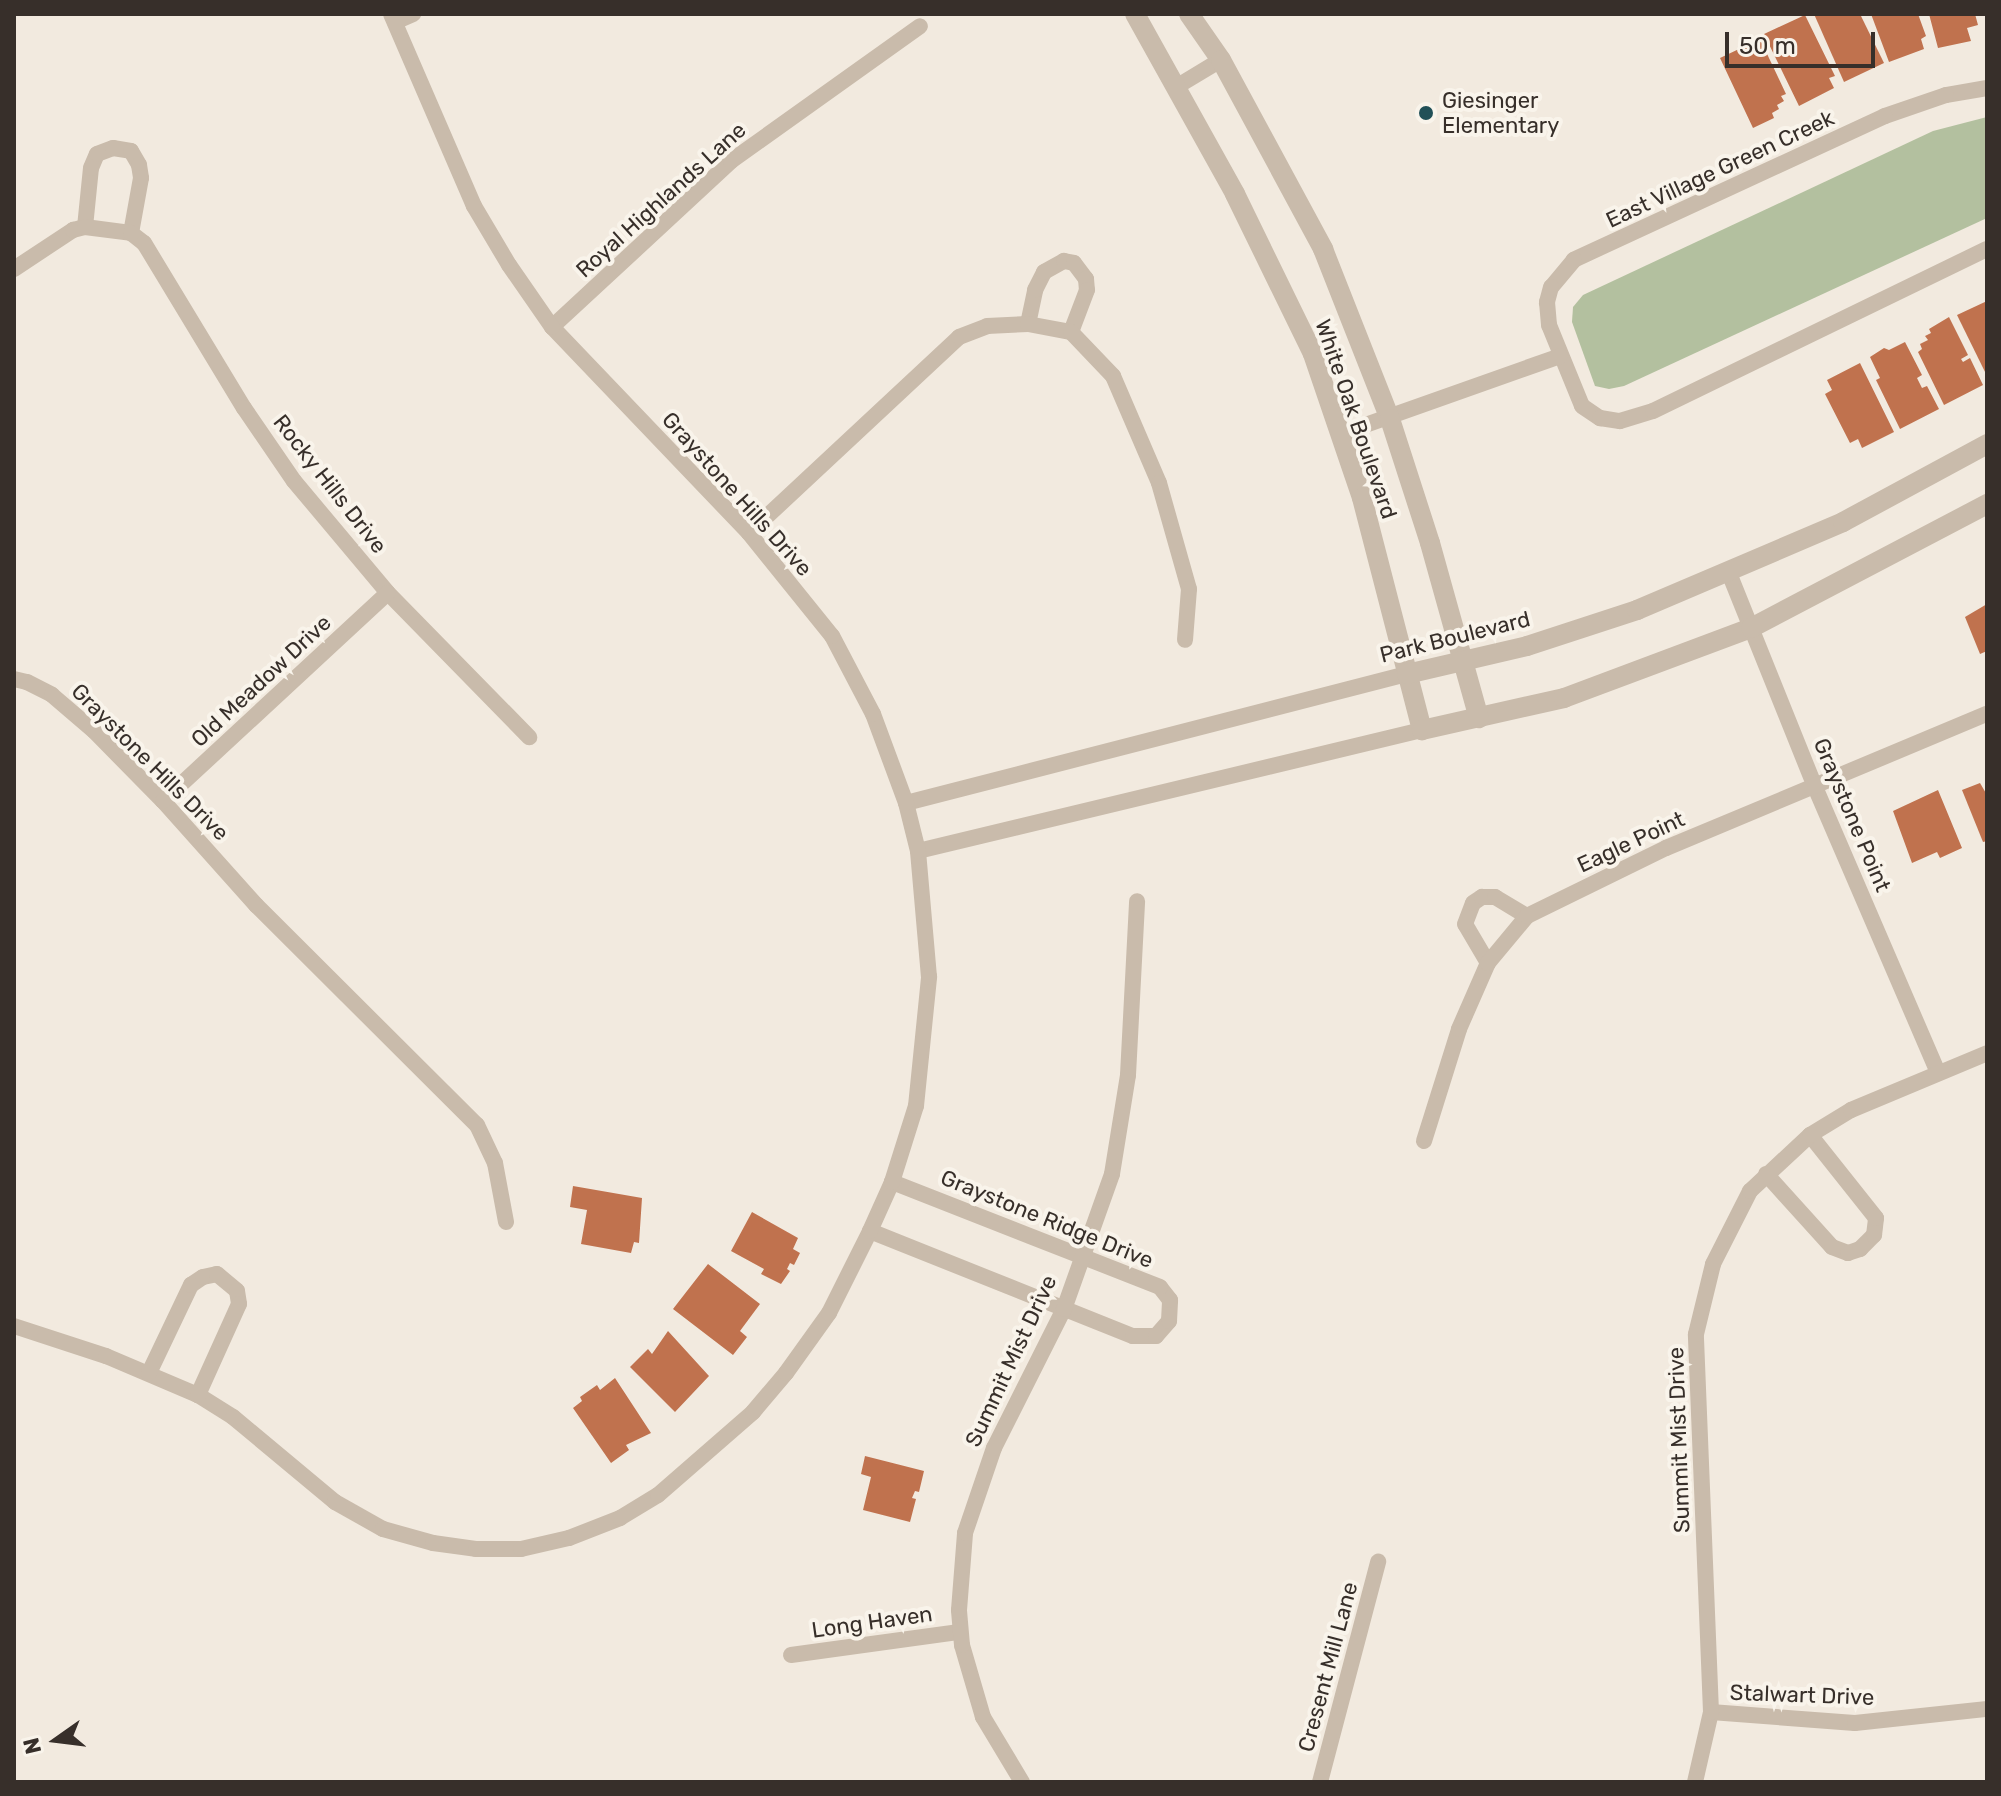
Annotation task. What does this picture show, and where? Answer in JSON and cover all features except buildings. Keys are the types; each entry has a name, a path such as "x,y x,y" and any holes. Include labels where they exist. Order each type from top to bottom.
{"street":[{"path":"393,18 413,14"},
{"name":"White Oak Boulevard","path":"1135,14 1235,194 1313,354 1362,498 1422,730"},
{"name":"White Oak Boulevard","path":"1189,14 1221,60 1323,249 1390,419 1479,718"},
{"name":"Graystone Hills Drive","path":"14,1326 149,1373 198,1395 233,1417 335,1502 383,1529 433,1543 476,1549 521,1549 569,1538 620,1518 658,1495 753,1412 829,1313 892,1182 916,1106 929,977 918,851 906,803 873,714 832,636 749,533 552,327 509,265 474,206 393,18"},
{"name":"Royal Highlands Lane","path":"552,327 731,161 920,26"},
{"path":"1176,87 1221,60"},
{"name":"East Village Green Creek","path":"1987,88 1946,95 1885,116 1574,260 1551,287 1547,302 1549,325 1582,406 1600,418 1620,421 1653,411 1987,249"},
{"path":"14,269 73,230 85,227 131,233 141,178 139,165 131,151 113,148 97,154 91,168 85,227"},
{"name":"Rocky Hills Drive","path":"131,233 153,254 185,313 294,481 388,593 529,737"},
{"path":"1028,324 1035,290 1044,272 1064,261 1074,263 1086,279 1087,290 1071,332"},
{"path":"749,533 959,337 987,326 1028,324 1071,332 1113,376 1159,483 1189,589 1185,640"},
{"path":"1340,434 1390,419 1560,356"},
{"name":"Park Boulevard","path":"906,803 1463,659 1527,646 1637,610 1843,522 1987,444"},
{"path":"918,851 1564,698 1751,628 1987,504"},
{"name":"Graystone Point","path":"1729,573 1815,787 1938,1072"},
{"name":"Old Meadow Drive","path":"163,801 388,593"},
{"name":"Graystone Hills Drive","path":"14,679 52,695 163,801 256,905 477,1125 495,1163 506,1222"},
{"name":"Eagle Point","path":"1424,1141 1459,1029 1488,963 1527,916 1666,848 1987,714"},
{"path":"1488,963 1465,924 1473,903 1482,897 1495,897 1527,916"},
{"name":"Summit Mist Drive","path":"1022,1782 983,1717 959,1632 965,1533 994,1448 1064,1309 1112,1174 1126,1090 1137,901"},
{"name":"Summit Mist Drive","path":"1695,1782 1711,1712 1696,1334 1713,1264 1750,1191 1810,1135 1851,1110 1987,1053"},
{"path":"1766,1174 1832,1247 1848,1253 1860,1249 1874,1235 1876,1218 1810,1135"},
{"name":"Graystone Ridge Drive","path":"870,1231 1133,1336 1156,1336 1169,1321 1170,1300 1160,1287 892,1182"},
{"path":"149,1373 191,1285 203,1277 217,1274 237,1291 239,1304 198,1395"},
{"name":"Cresent Mill Lane","path":"1320,1782 1378,1562"},
{"name":"Long Haven","path":"791,1655 959,1632"},
{"name":"Stalwart Drive","path":"1711,1712 1855,1723 1987,1709"}],"green space":[{"path":"1987,117 1987,218 1624,386 1609,389 1595,386 1572,322 1573,307 1583,295 1933,131"}],"place":[{"name":"Giesinger Elementary","path":"1426,113"}]}
